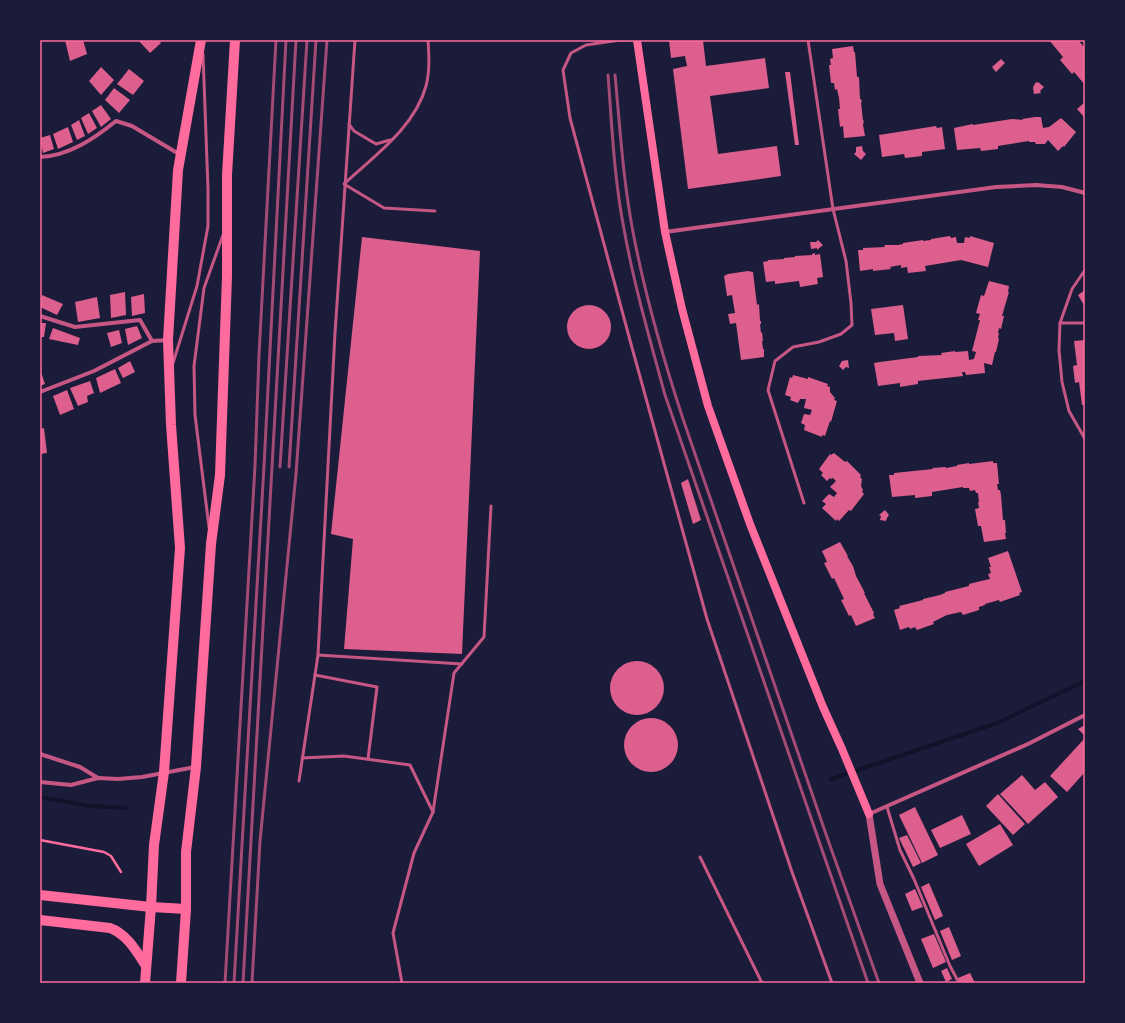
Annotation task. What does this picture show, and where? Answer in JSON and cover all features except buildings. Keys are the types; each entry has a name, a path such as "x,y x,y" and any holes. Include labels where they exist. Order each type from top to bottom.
{"main road":[{"path":"145,983 154,845 164,772 180,548 171,425 168,340 178,170 201,40"},
{"path":"181,983 186,909 186,852 193,805 211,544 220,475 227,276 227,175 235,40"},
{"path":"638,40 665,232 682,309 708,406 750,524 823,708 869,814"},
{"path":"40,895 151,907 186,909"},
{"path":"40,920 110,928 116,930 134,947 146,966"}],"street":[{"path":"40,157 46,157 66,151 87,142 116,121 132,126 181,155"},
{"path":"665,232 996,187 1036,184 1062,187 1085,193"},
{"path":"40,316 76,327 140,320 152,341"},
{"path":"40,392 94,371 152,341 168,340"},
{"path":"920,983 880,884 869,814 1028,744 1085,715"},
{"path":"40,754 80,767 98,778"},
{"path":"40,782 71,785 98,778 118,779 142,777 196,767"}],"lane":[{"path":"169,376 197,286 208,226 208,190 201,40"},
{"path":"299,781 318,655 344,184 355,40"},
{"path":"344,184 397,135 420,100 426,85 429,60 428,40"},
{"path":"638,40 620,40 586,45 571,53 563,70 570,118 630,344 707,619 832,983"},
{"path":"804,503 768,390 775,361 793,347 819,342 841,334 852,325 846,261 834,209 808,40"},
{"path":"349,124 354,131 376,144 392,140"},
{"path":"344,184 384,208 435,211"},
{"path":"211,544 195,415 194,366 204,288 227,224"},
{"path":"1085,270 1072,288 1060,323 1059,350 1062,382 1069,411 1085,439"},
{"path":"1060,323 1085,323"},
{"path":"402,983 393,933 414,853 433,812 454,673 484,637 491,506"},
{"path":"318,655 462,664"},
{"path":"315,675 377,687 368,759"},
{"path":"302,758 344,756 410,765 433,812"},
{"path":"887,807 900,850 914,879 950,966 959,983"},
{"path":"700,857 762,983"}],"path":[{"path":"40,840 104,852 111,856 121,872"}],"waterway":[{"path":"831,779 997,723 1085,681"},
{"path":"40,797 90,806 127,808"}],"railway":[{"path":"225,983 255,466 259,355 276,40"},
{"path":"234,983 264,466 286,40"},
{"path":"243,983 296,40"},
{"path":"280,467 307,40"},
{"path":"289,467 316,40"},
{"path":"252,983 260,841 296,474 327,40"},
{"path":"608,75 612,133 624,229 637,292 665,395 868,983"},
{"path":"615,75 622,154 630,212 643,279 662,350 683,419 828,840 879,983"}]}
